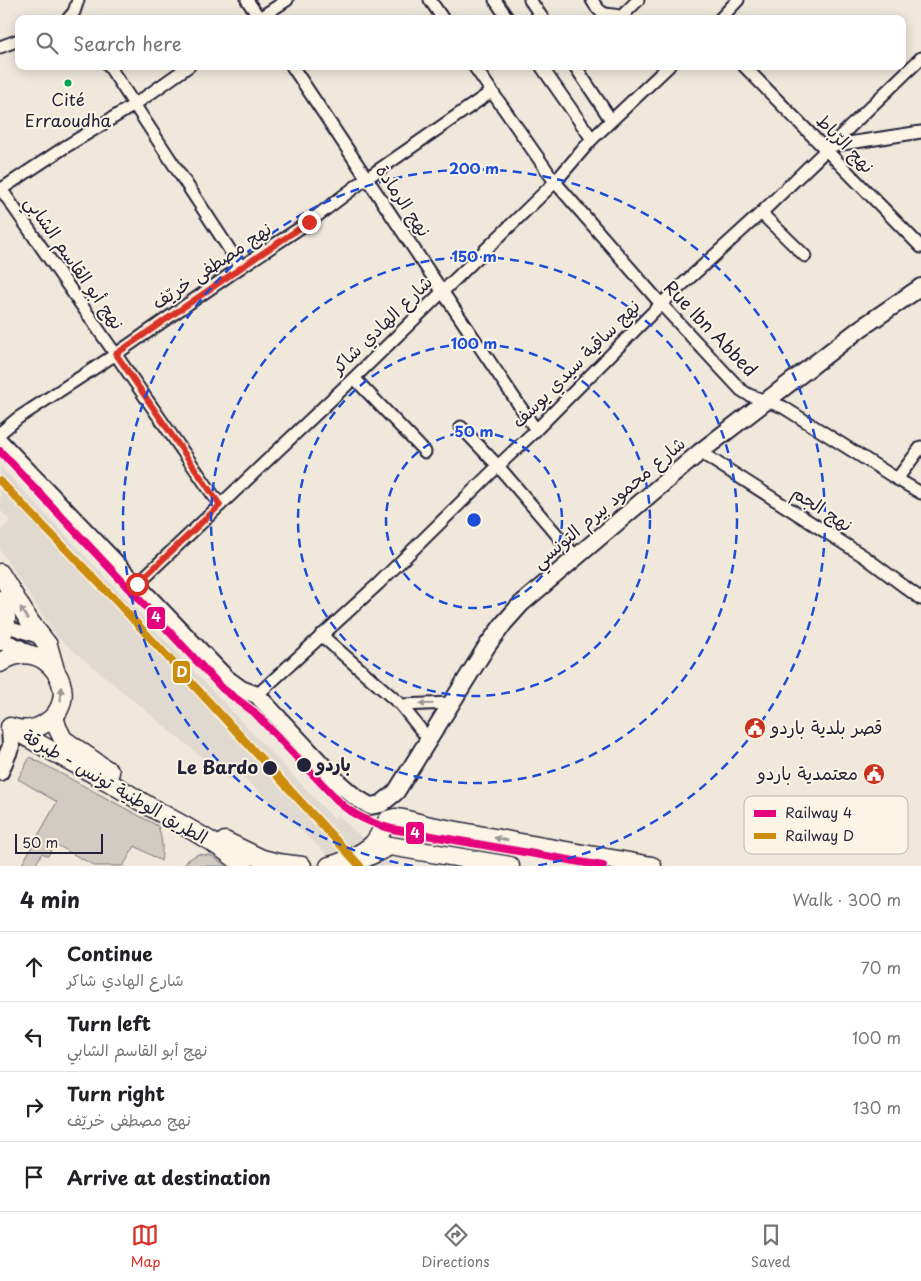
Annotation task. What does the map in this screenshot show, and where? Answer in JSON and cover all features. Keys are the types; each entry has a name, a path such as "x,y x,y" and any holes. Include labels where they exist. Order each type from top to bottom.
{"main road":[{"name":"شارع محمود بيرم التونسي","path":"257,695 344,787 370,806 381,804 396,792 488,646 504,623 521,604 700,452 861,328 921,287"},
{"path":"0,442 226,678 241,689 257,695"},
{"path":"0,573 30,622 46,642 61,682 62,690 60,704 54,716 41,726 25,730 5,724"},
{"path":"0,600 6,613 1,634 30,655"},
{"path":"0,663 15,655 30,655 42,658 55,670"},
{"name":"الطريق الوطنية تونس - طبرقة","path":"54,716 57,727 64,739 107,770 217,837 266,862 302,866"},
{"path":"0,772 11,746 5,724"},
{"name":"الطريق الوطنية تونس - طبرقة","path":"5,724 180,823 234,857 244,866"},
{"path":"329,866 342,863 364,851 376,840 388,820 395,818 515,842 652,866"},
{"path":"349,866 390,846 510,866"}],"street":[{"path":"74,15 78,0"},
{"path":"248,0 257,15"},
{"path":"264,15 287,0"},
{"path":"430,0 440,15"},
{"path":"495,0 505,15"},
{"path":"530,0 540,15"},
{"path":"592,0 602,13 608,15"},
{"path":"626,15 638,0"},
{"path":"724,15 738,0"},
{"path":"0,47 15,41"},
{"name":"نهج ساقية سيدي يوسف","path":"257,695 378,584 536,430 660,304 761,213 921,58"},
{"path":"112,70 242,267"},
{"path":"1,189 134,105 183,70"},
{"name":"نهج الرمادة","path":"295,70 536,430"},
{"name":"Rue Ibn Abbed","path":"477,70 555,182 660,304 741,390 749,396 784,407 897,480 921,493"},
{"path":"544,70 592,139"},
{"path":"578,70 611,120"},
{"name":"شارع الهادي شاكر","path":"137,584 354,378 555,182 592,139 664,70"},
{"name":"نهج الرّباط","path":"748,70 828,148 921,247"},
{"name":"نهج مصطفى خريّف","path":"0,433 18,418 116,354 309,222 366,178 491,92"},
{"path":"828,148 921,132"},
{"name":"نهج أبو القاسم الشابي","path":"1,189 220,505"},
{"path":"761,213 805,256"},
{"path":"354,378 424,452"},
{"path":"461,427 498,466 576,557"},
{"path":"897,480 921,447"},
{"name":"نهج الجم","path":"700,452 852,549 921,599"},
{"path":"1,634 40,638 46,642"},
{"path":"321,635 401,705 429,740"},
{"path":"401,705 451,703"}],"shaded area":[{"path":"0,466 334,819 338,815 392,866 339,866 241,776 228,779 57,637 0,550 0,531 10,521 0,510"},
{"path":"30,757 158,826 162,843 161,861 135,846 123,866 95,866 55,844 48,856 42,853 35,866 21,866 57,802 18,779"},
{"path":"198,854 212,856 226,866 184,866 188,860"}],"rail line":[{"name":"4","path":"0,451 223,689 254,712 341,804 353,813 392,829 603,866"},
{"name":"D","path":"0,481 117,602 360,866"}],"place":[{"name":"Cité Erraoudha","path":"68,83"},
{"name":"قصر بلدية باردو","path":"755,728"},
{"name":"باردو","path":"304,765"},
{"name":"Le Bardo","path":"270,768"},
{"name":"معتمدية باردو","path":"874,774"}],"route":[{"path":"137,584 220,505 116,354 309,222"}]}
